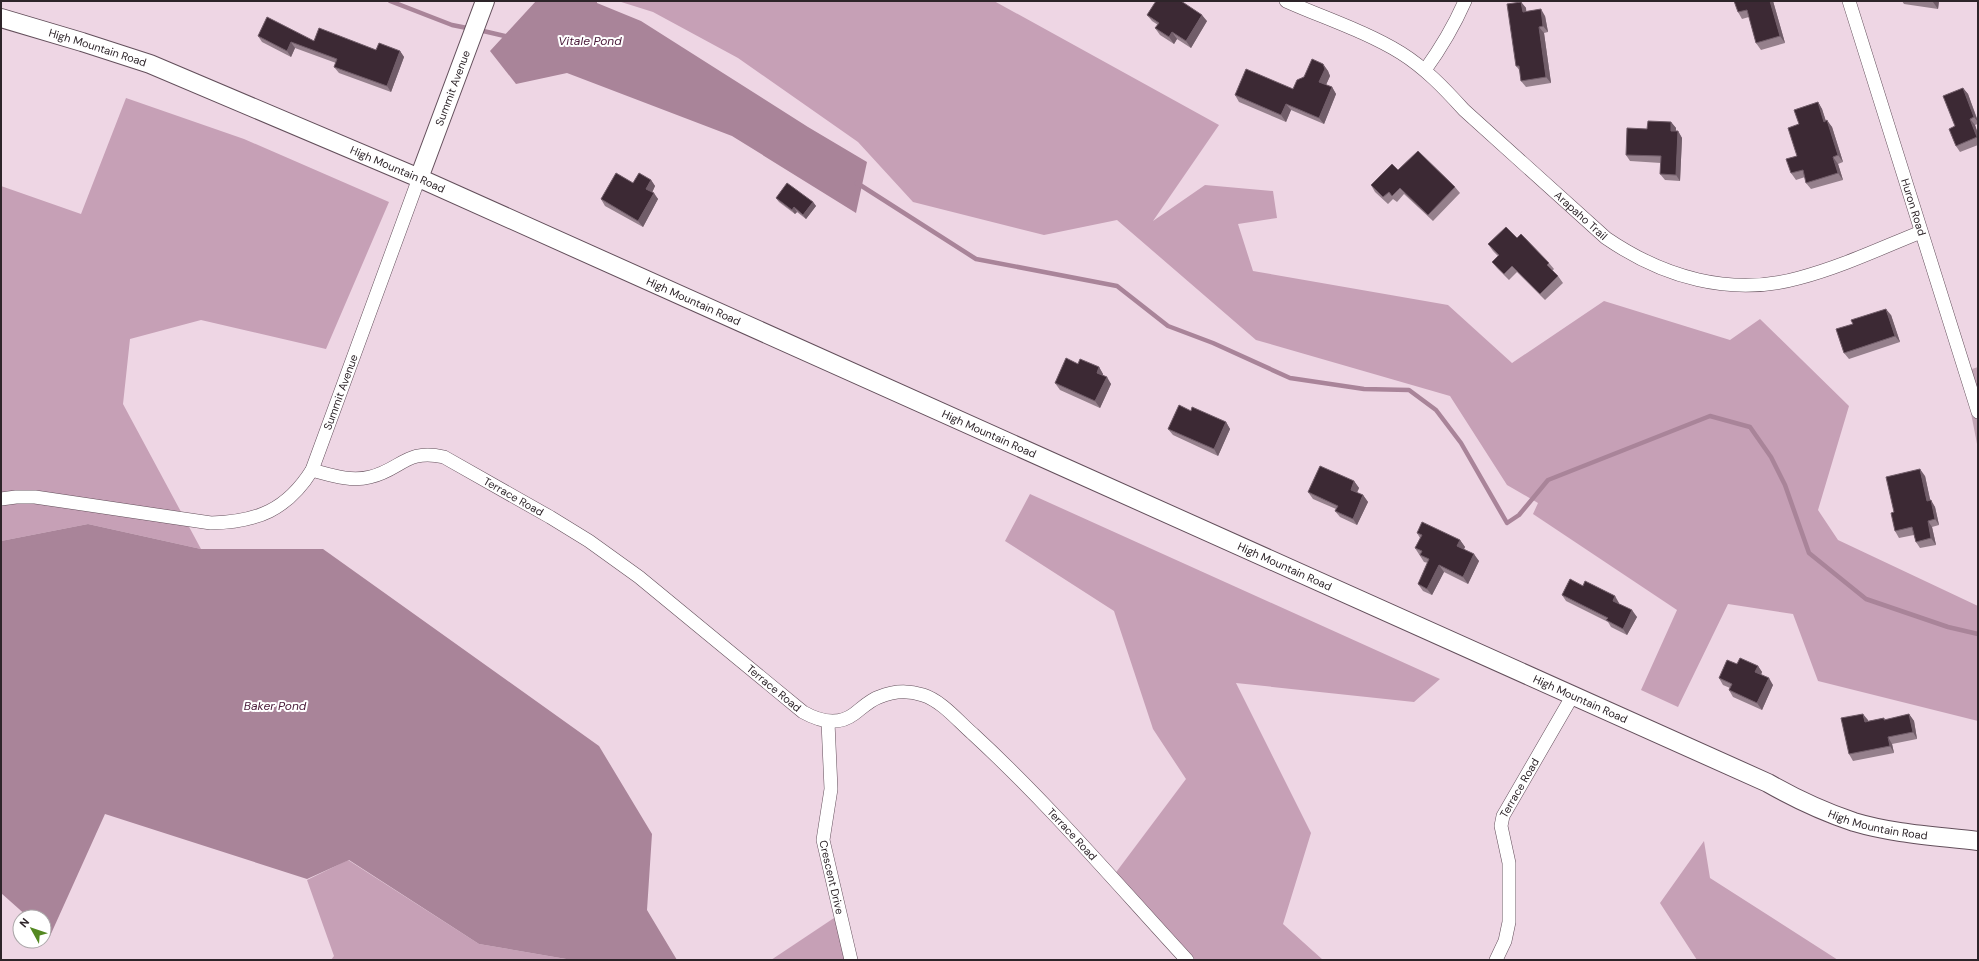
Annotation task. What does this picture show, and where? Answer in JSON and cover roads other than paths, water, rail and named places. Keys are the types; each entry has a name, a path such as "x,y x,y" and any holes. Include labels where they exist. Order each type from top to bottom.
{"main road":[{"name":"Summit Avenue","path":"419,178 485,1"},
{"name":"High Mountain Road","path":"1,18 150,64 419,178 1573,695 1768,783 1822,810 1855,822 1890,830 1978,841"}],"street":[{"name":"Arapaho Trail","path":"1286,1 1371,36 1402,53 1425,70 1464,110 1606,238 1640,260 1678,275 1704,282 1735,285 1767,284 1797,279 1819,272 1921,232"},
{"path":"1425,70 1440,50 1465,1"},
{"name":"Huron Road","path":"1849,1 1978,412"},
{"name":"Summit Avenue","path":"1,499 16,496 34,497 211,523 232,523 252,519 271,511 289,499 303,485 312,470 419,178"},
{"name":"Terrace Road","path":"312,470 341,478 353,479 370,477 385,472 406,459 418,454 431,454 444,457 550,517 589,541 639,577 803,712 815,719 828,722 841,720 852,716 878,697 894,692 917,694 938,703 990,750 1048,808 1187,960"},
{"name":"Terrace Road","path":"1496,960 1505,941 1509,922 1509,863 1501,826 1503,816 1573,695"},
{"name":"Crescent Drive","path":"828,722 831,789 823,840 851,960"}],"water":[{"name":"Vitale Pond","path":"536,1 597,1 597,3 641,21 808,127 867,162 856,213 732,136 567,73 516,84 490,51"},
{"name":"Baker Pond","path":"88,524 201,549 323,549 599,746 652,834 647,910 677,960 572,960 479,944 349,860 307,879 105,814 52,932 52,909 19,909 1,893 1,541"}],"waterway":[{"path":"390,1 452,25 472,29"},
{"path":"479,30 509,37"},
{"path":"857,183 976,259 1117,286 1168,326 1213,343 1290,378 1364,389 1409,390 1436,410 1461,443 1507,523 1519,515 1548,480 1710,416 1750,427 1771,457 1785,485 1809,553 1866,599 1948,627 1978,634"}]}
